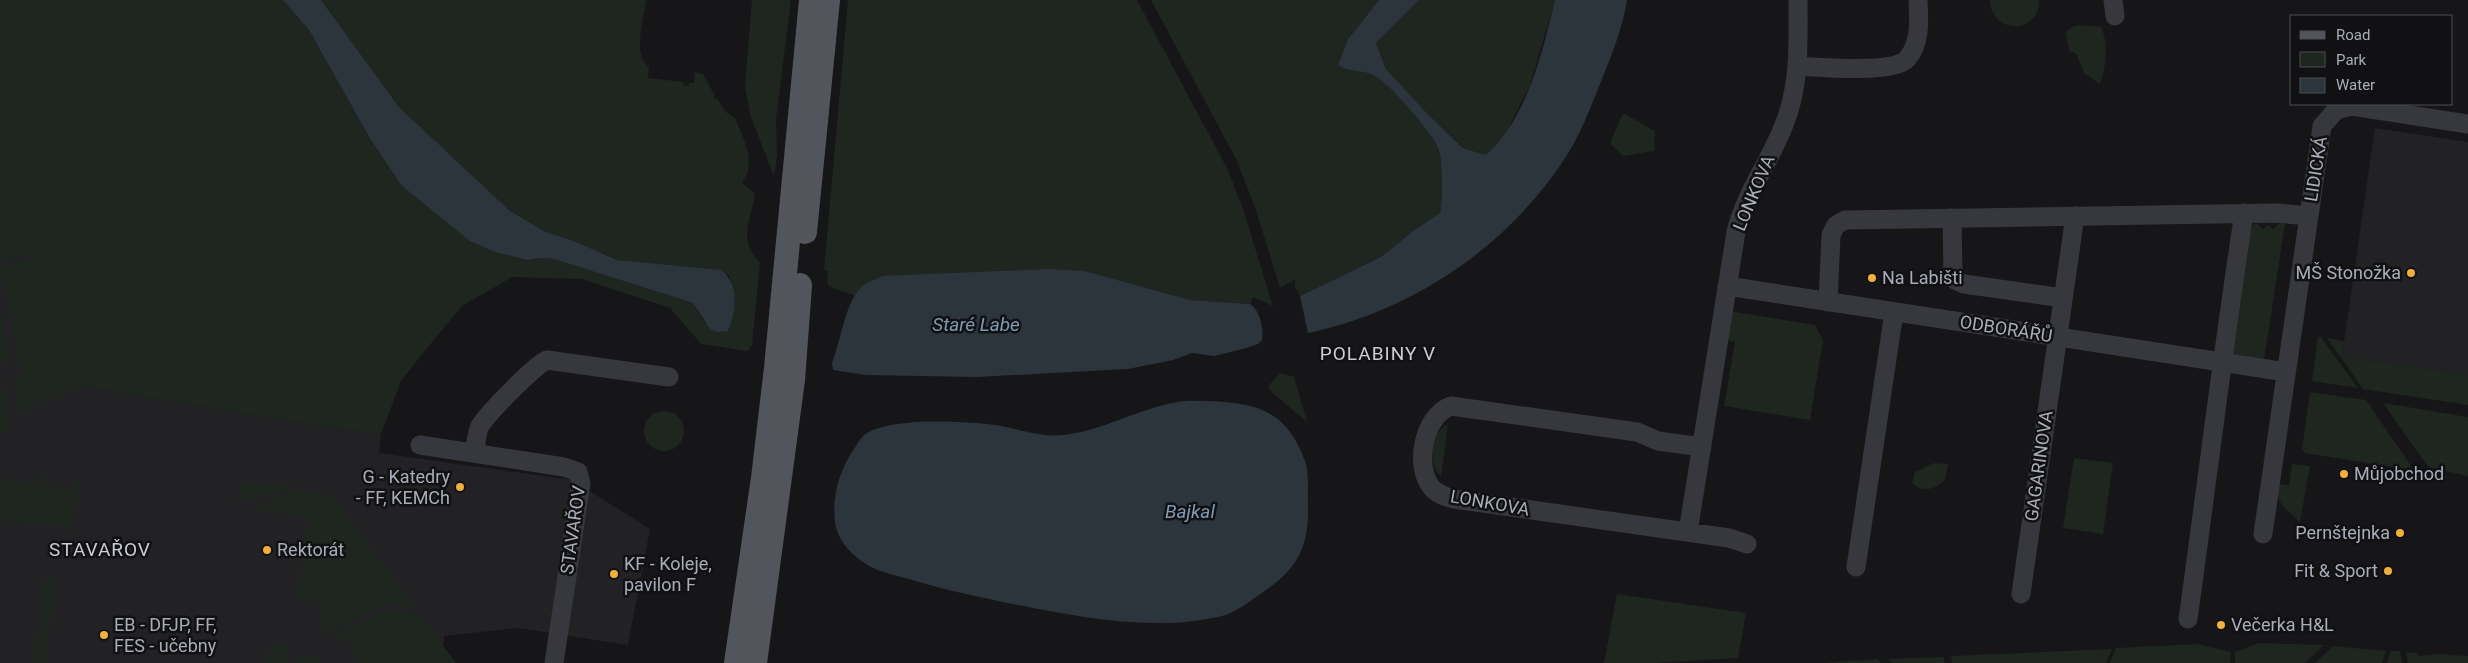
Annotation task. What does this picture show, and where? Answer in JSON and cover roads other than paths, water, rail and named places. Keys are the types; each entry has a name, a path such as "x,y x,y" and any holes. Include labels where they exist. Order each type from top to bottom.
{"main road":[{"path":"736,663 773,395 811,0"},
{"path":"755,663 793,380 805,229 828,0"}],"street":[{"name":"LONKOVA","path":"1688,532 1739,218 1788,114 1797,66 1798,0"},
{"path":"1797,66 1887,66 1903,62 1915,45 1918,30 1918,0"},
{"name":"LIDICKÁ","path":"2308,216 2322,126 2336,110 2358,106 2468,124"},
{"path":"1828,302 1831,235 1839,222 1852,219 2277,213 2308,216 2263,534"},
{"path":"2188,619 2218,410 2221,362 2244,214"},
{"name":"GAGARINOVA","path":"2021,594 2074,216"},
{"path":"1952,218 1953,273 1955,280 1964,284 2064,298"},
{"name":"ODBORÁŘŮ","path":"1727,286 2286,372"},
{"path":"1856,567 1894,312"},
{"path":"475,453 478,434 485,420 535,368 547,360 669,377"},
{"name":"LONKOVA","path":"1702,447 1658,441 1637,432 1451,406 1445,408 1436,418 1424,444 1423,455 1428,480 1435,491 1447,497 1729,538 1747,544"},
{"name":"STAVAŘOV","path":"420,445 564,466 578,472 580,476 554,663"}],"water":[{"path":"283,0 321,0 399,107 510,211 546,232 574,241 617,260 721,270 727,276 734,290 733,315 728,331 718,332 710,329 693,303 554,259 539,258 527,260 495,252 470,241 401,185 369,137 309,30"},
{"path":"1379,0 1419,0 1376,43 1386,69 1463,148 1486,155 1513,122 1523,103 1539,62 1555,0 1627,0 1623,20 1613,50 1577,137 1544,188 1517,218 1487,246 1455,270 1421,291 1385,309 1347,323 1308,333 1300,296 1381,257 1413,231 1440,213 1442,170 1440,153 1435,141 1401,100 1378,78 1368,73 1338,65 1348,39"},
{"name":"Staré Labe","path":"1049,269 1085,271 1190,300 1250,304 1260,320 1262,340 1258,344 1243,349 1214,356 1192,353 1173,360 1128,369 977,377 866,375 833,370 832,363 848,310 858,291 869,282 883,276"},
{"name":"Bajkal","path":"1185,401 1207,401 1255,407 1279,420 1289,430 1297,444 1305,461 1307,472 1308,522 1303,546 1298,557 1274,584 1228,614 1195,621 1140,623 1084,617 991,599 930,585 875,569 848,549 837,530 834,512 838,484 849,457 862,437 869,432 895,424 960,422 997,425 1043,435 1063,435 1092,429 1164,405"}],"place":[{"name":"MŠ Stonožka","path":"2411,273"},
{"name":"Na Labišti","path":"1872,278"},
{"name":"Můjobchod","path":"2344,474"},
{"name":"G - Katedry - FF, KEMCh","path":"460,487"},
{"name":"Pernštejnka","path":"2400,533"},
{"name":"Rektorát","path":"267,550"},
{"name":"Fit & Sport","path":"2388,571"},
{"name":"KF - Koleje, pavilon F","path":"614,574"},
{"name":"Večerka H&L","path":"2221,625"},
{"name":"EB - DFJP, FF, FES - učebny","path":"104,635"}],"district":[{"name":"POLABINY V","path":"1378,353"},
{"name":"STAVAŘOV","path":"100,549"}]}
